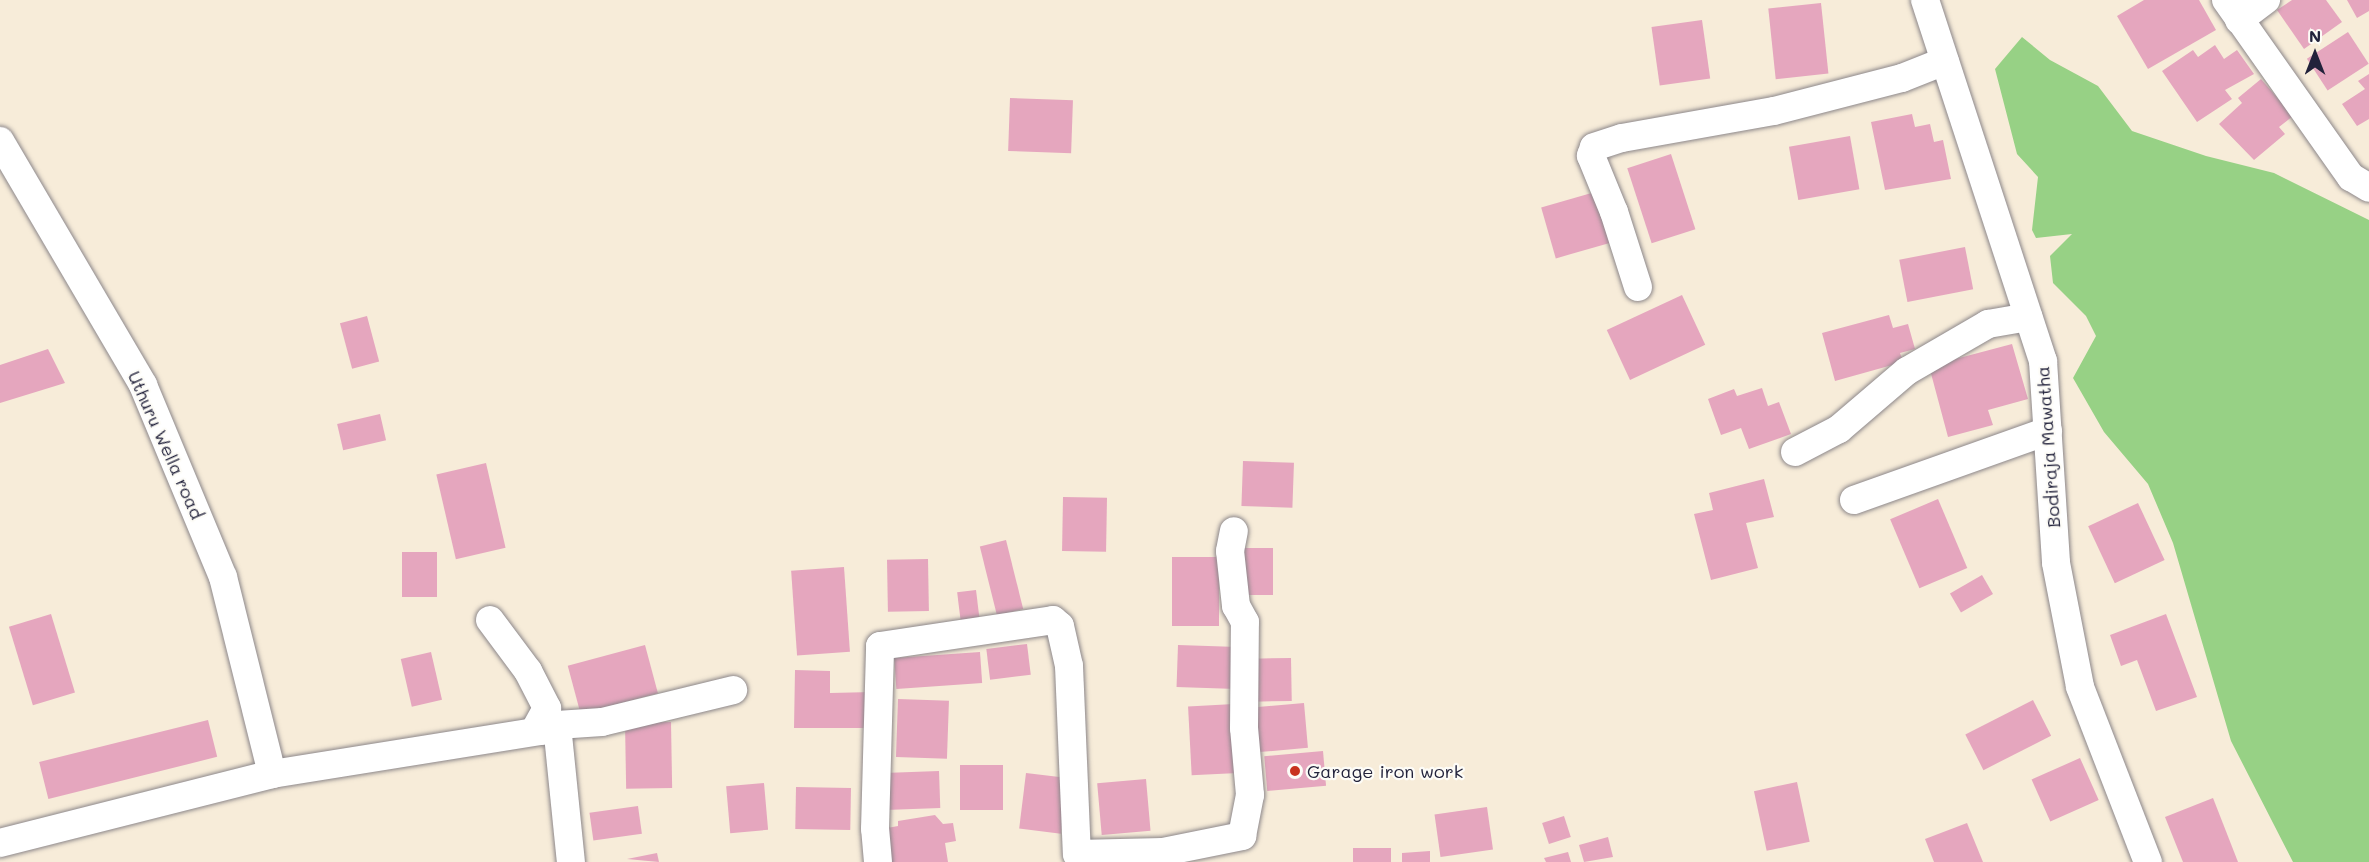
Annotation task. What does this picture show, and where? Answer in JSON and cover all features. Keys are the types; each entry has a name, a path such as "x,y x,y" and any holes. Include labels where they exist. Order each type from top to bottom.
{"street":[{"name":"Bodiraja Mawatha","path":"1925,0 2043,361 2056,563 2080,687 2148,862"},
{"path":"2266,0 2233,10 2351,177 2369,188"},
{"path":"1638,287 1614,212 1591,156 1594,147 1622,138 1774,111 1902,78 1945,61"},
{"name":"Uthuru Wella road","path":"0,141 143,385 223,577 272,774"},
{"path":"1795,452 1839,429 1907,371 1988,324 2028,317"},
{"path":"1854,500 2048,431"},
{"path":"878,862 875,829 880,646 1053,620 1060,626 1069,666 1074,858 1163,852 1242,836 1250,795 1244,728 1245,622 1236,606 1230,551 1234,531"},
{"path":"490,620 528,671 547,708 546,728 571,862"},
{"path":"0,843 272,774 546,728 602,722 733,690"}],"green space":[{"path":"2022,37 2050,60 2098,86 2132,131 2206,156 2274,173 2369,220 2369,862 2293,862 2231,741 2173,543 2148,484 2104,432 2073,378 2096,336 2086,316 2053,283 2050,256 2072,234 2036,238 2032,230 2038,177 2017,154 1995,69"}],"building":[{"path":"2144,0 2199,0 2216,30 2148,69 2117,16"},
{"path":"2292,0 2326,0 2342,22 2304,49 2277,10"},
{"path":"2347,0 2369,0 2369,11 2357,18"},
{"path":"1821,3 1828,74 1776,79 1768,9"},
{"path":"1702,20 1710,78 1660,86 1651,27"},
{"path":"2348,32 2369,64 2328,91 2307,59"},
{"path":"2215,45 2224,59 2237,50 2254,74 2225,90 2232,99 2197,122 2162,71 2193,50 2198,57"},
{"path":"2369,74 2369,119 2357,126 2342,104 2365,89 2358,81"},
{"path":"2261,79 2293,116 2279,127 2285,134 2254,160 2219,124 2242,103 2238,98"},
{"path":"1010,98 1073,100 1071,153 1008,151"},
{"path":"1912,114 1915,127 1930,124 1934,142 1943,140 1951,179 1885,190 1871,122"},
{"path":"1850,136 1859,189 1798,200 1789,147"},
{"path":"1671,154 1695,229 1652,243 1627,168"},
{"path":"1595,192 1610,243 1556,258 1541,207"},
{"path":"1965,247 1973,289 1907,302 1899,260"},
{"path":"1682,295 1705,345 1630,380 1607,330"},
{"path":"1889,315 1893,328 1908,324 1915,349 1900,353 1903,362 1835,381 1822,333"},
{"path":"367,316 379,361 352,369 340,323"},
{"path":"2012,344 2028,399 1988,410 1993,425 1948,437 1929,366"},
{"path":"48,349 65,383 0,403 0,365"},
{"path":"1762,388 1768,406 1779,402 1791,434 1749,449 1741,428 1721,435 1708,399 1734,389 1737,396"},
{"path":"380,414 386,440 343,450 337,424"},
{"path":"1243,461 1294,463 1292,508 1241,506"},
{"path":"486,463 506,548 456,559 436,474"},
{"path":"1764,479 1774,517 1746,523 1758,568 1711,580 1694,514 1713,510 1709,493"},
{"path":"1063,497 1107,498 1106,552 1062,551"},
{"path":"1938,499 1967,568 1919,588 1890,519"},
{"path":"2138,503 2165,560 2115,583 2088,526"},
{"path":"1006,540 1023,609 997,615 980,547"},
{"path":"1243,548 1273,548 1273,595 1243,595"},
{"path":"402,552 437,552 437,597 402,597"},
{"path":"1172,557 1219,557 1219,626 1172,626"},
{"path":"928,559 929,611 888,612 887,560"},
{"path":"844,567 850,652 797,655 791,571"},
{"path":"1982,575 1993,594 1961,613 1950,594"},
{"path":"976,590 980,625 961,627 957,592"},
{"path":"51,614 75,692 33,705 9,627"},
{"path":"2166,614 2197,697 2156,711 2137,660 2121,666 2110,635"},
{"path":"1027,644 1031,675 990,680 986,649"},
{"path":"645,645 658,693 581,714 568,666"},
{"path":"1178,645 1238,647 1236,689 1177,687"},
{"path":"431,652 442,700 412,707 401,659"},
{"path":"980,652 982,683 896,689 894,658"},
{"path":"1291,658 1292,701 1253,702 1252,659"},
{"path":"795,670 830,671 830,693 873,692 873,728 794,728"},
{"path":"898,699 949,701 947,759 896,757"},
{"path":"2033,700 2051,736 1983,770 1965,735"},
{"path":"1304,703 1308,748 1256,752 1252,708"},
{"path":"1234,704 1238,773 1192,775 1188,706"},
{"path":"208,720 217,757 48,799 39,762"},
{"path":"671,722 672,788 626,789 625,723"},
{"name":"Garage iron work","path":"1323,751 1326,786 1267,791 1264,756"},
{"path":"2080,758 2099,800 2050,822 2032,780"},
{"path":"960,765 1003,765 1003,810 960,810"},
{"path":"939,771 940,808 885,810 884,773"},
{"path":"1026,773 1068,778 1061,834 1019,829"},
{"path":"1146,779 1151,831 1102,835 1097,783"},
{"path":"1797,782 1810,842 1767,851 1754,791"},
{"path":"764,783 768,830 730,833 726,786"},
{"path":"796,787 851,788 850,830 795,829"},
{"path":"2213,798 2238,862 2183,862 2165,817"},
{"path":"638,806 642,834 593,841 589,813"},
{"path":"1487,807 1493,850 1441,857 1435,814"},
{"path":"935,815 943,824 953,823 956,841 945,843 948,862 882,862 882,829 898,826 898,821"},
{"path":"1564,816 1571,837 1549,844 1542,823"},
{"path":"1967,823 1983,862 1934,862 1925,839"},
{"path":"1608,837 1613,857 1584,862 1579,845"},
{"path":"1353,848 1391,848 1391,862 1353,862"},
{"path":"1430,851 1430,862 1402,862 1402,853"},
{"path":"1568,852 1571,862 1546,862 1544,858"},
{"path":"657,853 659,862 627,859"}],"place":[{"name":"Garage iron work","path":"1295,771"}]}
